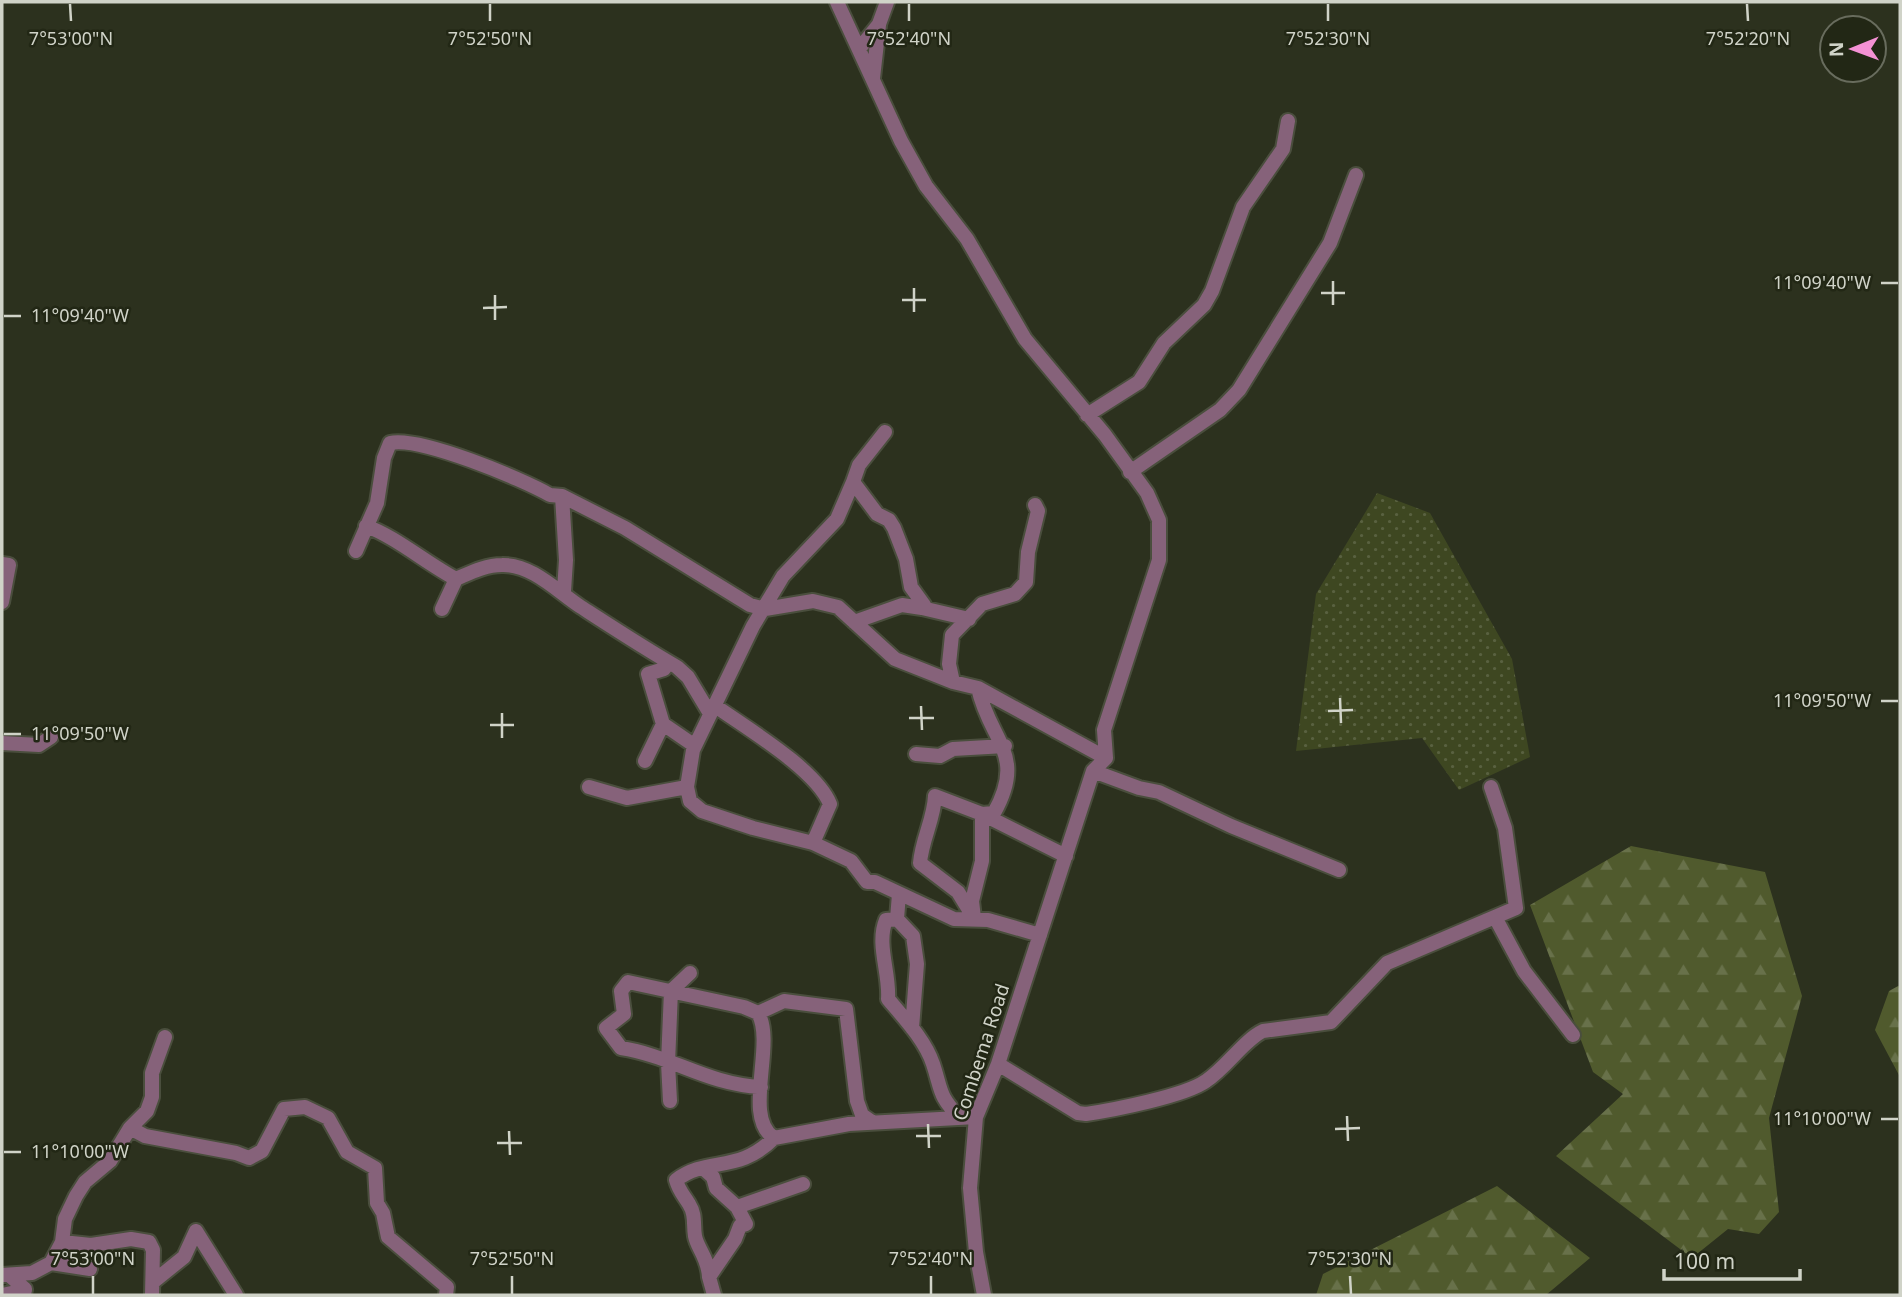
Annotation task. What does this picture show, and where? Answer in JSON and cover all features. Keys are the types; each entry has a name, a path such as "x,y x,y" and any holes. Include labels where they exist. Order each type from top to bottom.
{"street":[{"path":"837,2 901,141 941,206 986,273 1025,339 1087,415 1155,508 1162,540 1159,560 1104,730 1106,758 1093,771 1139,788 1160,792 1339,870"},
{"path":"873,78 879,24 887,2"},
{"path":"859,49 879,24"},
{"path":"1087,415 1139,382 1164,343 1204,305 1212,291 1243,207 1283,149 1288,121"},
{"path":"1130,472 1220,410 1239,390 1330,243 1356,176"},
{"path":"885,432 859,465 837,519 783,576 753,625 695,746 687,787 691,801 702,811 753,828 813,842 851,860 867,882 875,882 954,919 974,918 1040,935"},
{"path":"356,551 377,503 386,449 390,443 398,441 482,464 550,495 562,496 625,528 750,605 765,609 813,601 838,607 895,659 953,682 978,688 1106,758"},
{"path":"853,482 877,514 889,520 894,528 906,559 911,587 924,605 922,608"},
{"path":"562,496 566,561 564,591"},
{"path":"953,682 949,664 952,635 982,604 1015,594 1026,582 1028,552 1038,511 1035,506"},
{"path":"366,527 383,533 410,553 456,579"},
{"path":"2,564 9,565 2,603"},
{"path":"442,609 456,579 485,567 520,567 564,591 580,606 688,677 712,709 810,775 825,792 830,804 813,842"},
{"path":"854,622 902,605 969,619"},
{"path":"668,662 664,669 648,674 663,724 695,746"},
{"path":"978,688 988,719 1005,746 1008,779 1003,797 994,813 982,814"},
{"path":"645,761 663,724"},
{"path":"2,744 39,745 51,737"},
{"path":"916,754 940,756 953,749 1005,746"},
{"name":"Combema Road","path":"984,1295 974,1243 970,1188 976,1117 998,1064 1093,771"},
{"path":"589,787 627,798 687,787"},
{"path":"998,1064 1078,1113 1086,1114 1182,1091 1206,1081 1235,1058 1255,1035 1263,1031 1331,1022 1387,963 1513,912 1518,903 1505,828 1490,787"},
{"path":"974,918 958,892 920,863 926,830 934,816 935,796 982,814 1066,856"},
{"path":"974,918 972,901 982,861 982,814"},
{"path":"899,894 897,919 914,936 917,964 912,1028"},
{"path":"897,919 887,920 880,935 888,972 888,999 912,1028 933,1063 939,1093 960,1118"},
{"path":"1496,919 1524,971 1573,1035"},
{"path":"670,1101 668,1063 671,991 690,973"},
{"path":"761,1087 715,1081 647,1052 621,1048 606,1028 624,1014 621,991 628,982 744,1007 758,1013 784,1002 846,1009 857,1101 862,1115 872,1122"},
{"path":"758,1013 763,1029 761,1116 764,1127 774,1138"},
{"path":"6,1275 32,1272 51,1262 62,1242 65,1219 76,1196 85,1182 110,1161 130,1128 150,1104 152,1073 165,1037"},
{"path":"130,1128 145,1136 236,1153 249,1158 262,1151 284,1109 305,1107 328,1118 347,1152 375,1168 377,1203 383,1213 388,1237 447,1287 446,1295"},
{"path":"714,1295 708,1264 695,1237 697,1223 688,1202 679,1193 676,1180 687,1171 740,1162 760,1152 774,1138 872,1122 976,1117"},
{"path":"704,1168 713,1177 716,1188 737,1207 746,1224 740,1226 735,1239 709,1277"},
{"path":"737,1207 803,1184"},
{"path":"153,1288 184,1257 196,1231 236,1295"},
{"path":"62,1242 91,1245 131,1239 149,1242 153,1250 153,1288"},
{"path":"51,1262 90,1269"},
{"path":"6,1275 25,1293"},
{"path":"2,1295 25,1293"}],"green space":[{"path":"1377,493 1430,513 1512,659 1530,757 1459,790 1422,738 1296,751 1316,594"},
{"path":"1631,846 1765,872 1802,996 1769,1118 1779,1212 1759,1234 1728,1229 1692,1258 1556,1156 1623,1094 1593,1072 1530,905"},
{"path":"1900,985 1900,1077 1875,1030 1889,991"},
{"path":"1497,1186 1590,1258 1546,1295 1316,1295 1323,1274"}]}
